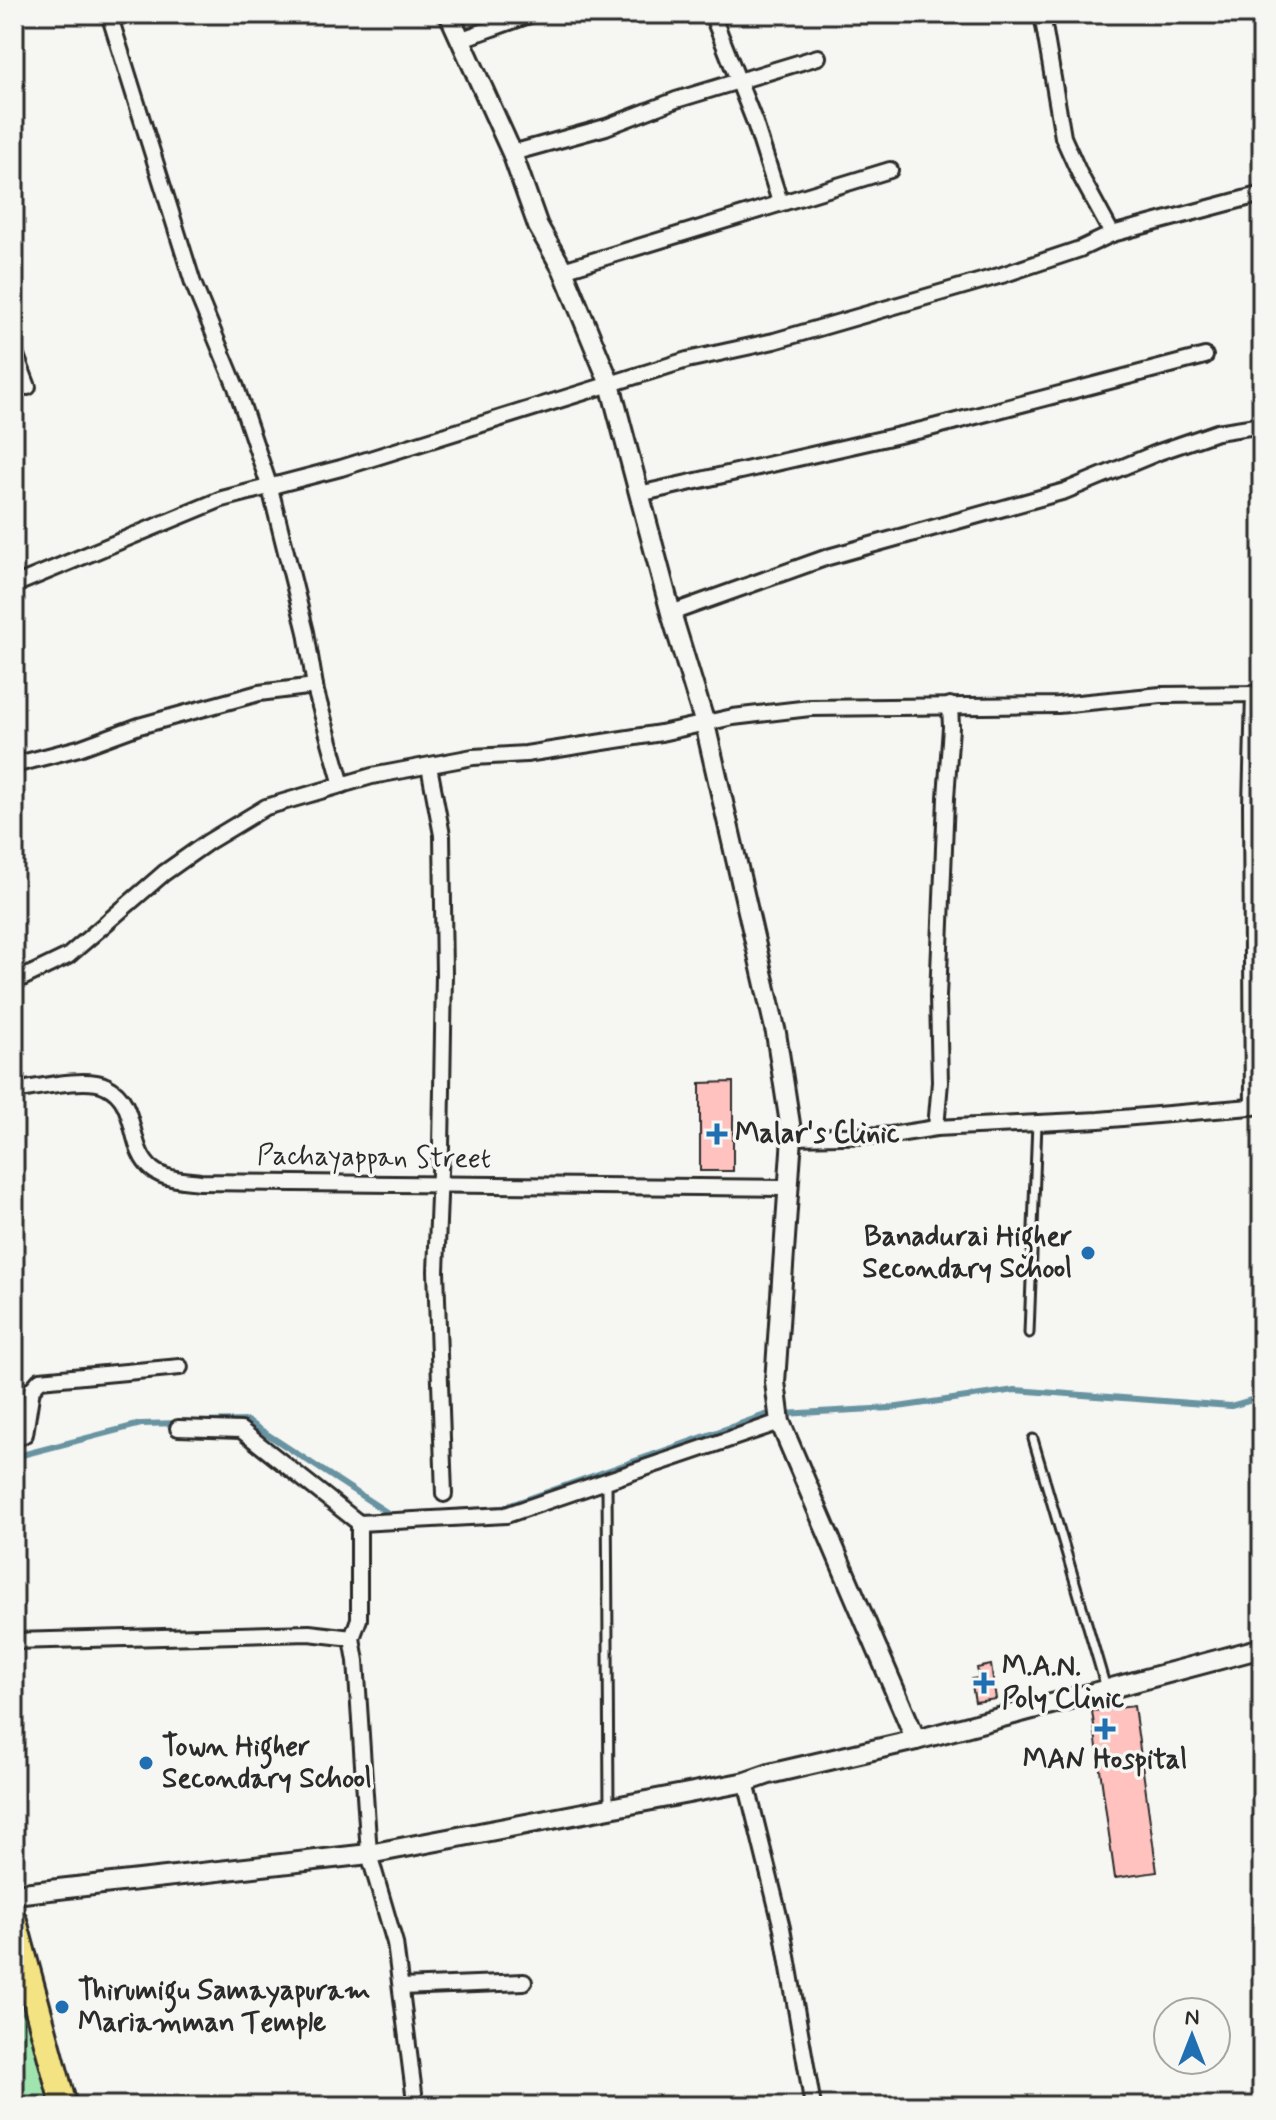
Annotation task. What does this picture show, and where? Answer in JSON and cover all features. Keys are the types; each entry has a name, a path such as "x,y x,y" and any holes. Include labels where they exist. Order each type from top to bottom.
{"main road":[{"path":"14,1921 64,2106"}],"street":[{"path":"109,14 193,283 236,387 270,488 306,632 315,686 342,785"},
{"path":"449,14 512,153 538,226 563,270 610,384 671,613 705,724 776,1033 792,1137 775,1382 780,1422 916,1740"},
{"path":"462,39 532,14"},
{"path":"712,14 755,123 780,202"},
{"path":"1042,14 1063,137 1105,237"},
{"path":"512,153 606,127 737,81 818,57"},
{"path":"563,270 890,170"},
{"path":"14,585 222,499 430,442 687,360 774,341 1002,275 1080,249 1105,237 1262,194"},
{"path":"14,350 28,387"},
{"path":"639,494 926,429 1205,356"},
{"path":"671,613 828,557 1065,491 1217,432 1262,425"},
{"path":"14,765 259,693 315,686"},
{"path":"14,982 68,956 164,873 266,807 372,776 473,757 526,754 733,717 810,708 1058,705 1161,695 1258,694 1258,1106 936,1128 891,1135 792,1137"},
{"path":"936,1128 940,1082 938,997 950,705"},
{"path":"429,766 442,835 444,974 436,1271 444,1494"},
{"name":"Pachayappan Street","path":"14,1091 90,1082 106,1085 121,1097 129,1110 143,1157 153,1170 172,1179 438,1186 788,1188"},
{"path":"14,1440 25,1434 32,1389 40,1380 180,1367"},
{"path":"178,1428 241,1430 359,1523 506,1515 780,1422"},
{"path":"359,1523 359,1619 352,1638 369,1854 395,1943 414,2093"},
{"path":"14,1641 309,1633 352,1638"},
{"path":"14,1894 369,1854 746,1782 1262,1648"},
{"path":"746,1782 782,1928 813,2106"},
{"path":"401,1987 524,1982"}],"lane":[{"path":"1029,1333 1037,1123"},
{"path":"1033,1439 1107,1690"},
{"path":"607,1482 609,1806"}],"green space":[{"path":"14,1958 53,2106 14,2106"}],"building":[{"path":"733,1082 733,1171 700,1171 700,1083"},
{"path":"991,1665 996,1699 975,1702 971,1679 979,1678 977,1668"},
{"path":"1134,1706 1157,1872 1115,1878 1092,1711"}],"waterway":[{"path":"457,1511 502,1508 765,1415 891,1408 1015,1390 1231,1406 1262,1397"},
{"path":"197,1422 247,1421 391,1515 398,1515"},
{"path":"14,1457 141,1424 182,1423"}],"place":[{"name":"Malar's Clinic","path":"717,1134"},
{"name":"Banadurai Higher Secondary School","path":"1088,1253"},
{"name":"M.A.N. Poly Clinic","path":"984,1683"},
{"name":"MAN Hospital","path":"1105,1729"},
{"name":"Town Higher Secondary School","path":"146,1763"},
{"name":"Thirumigu Samayapuram Mariamman Temple","path":"62,2007"}]}
